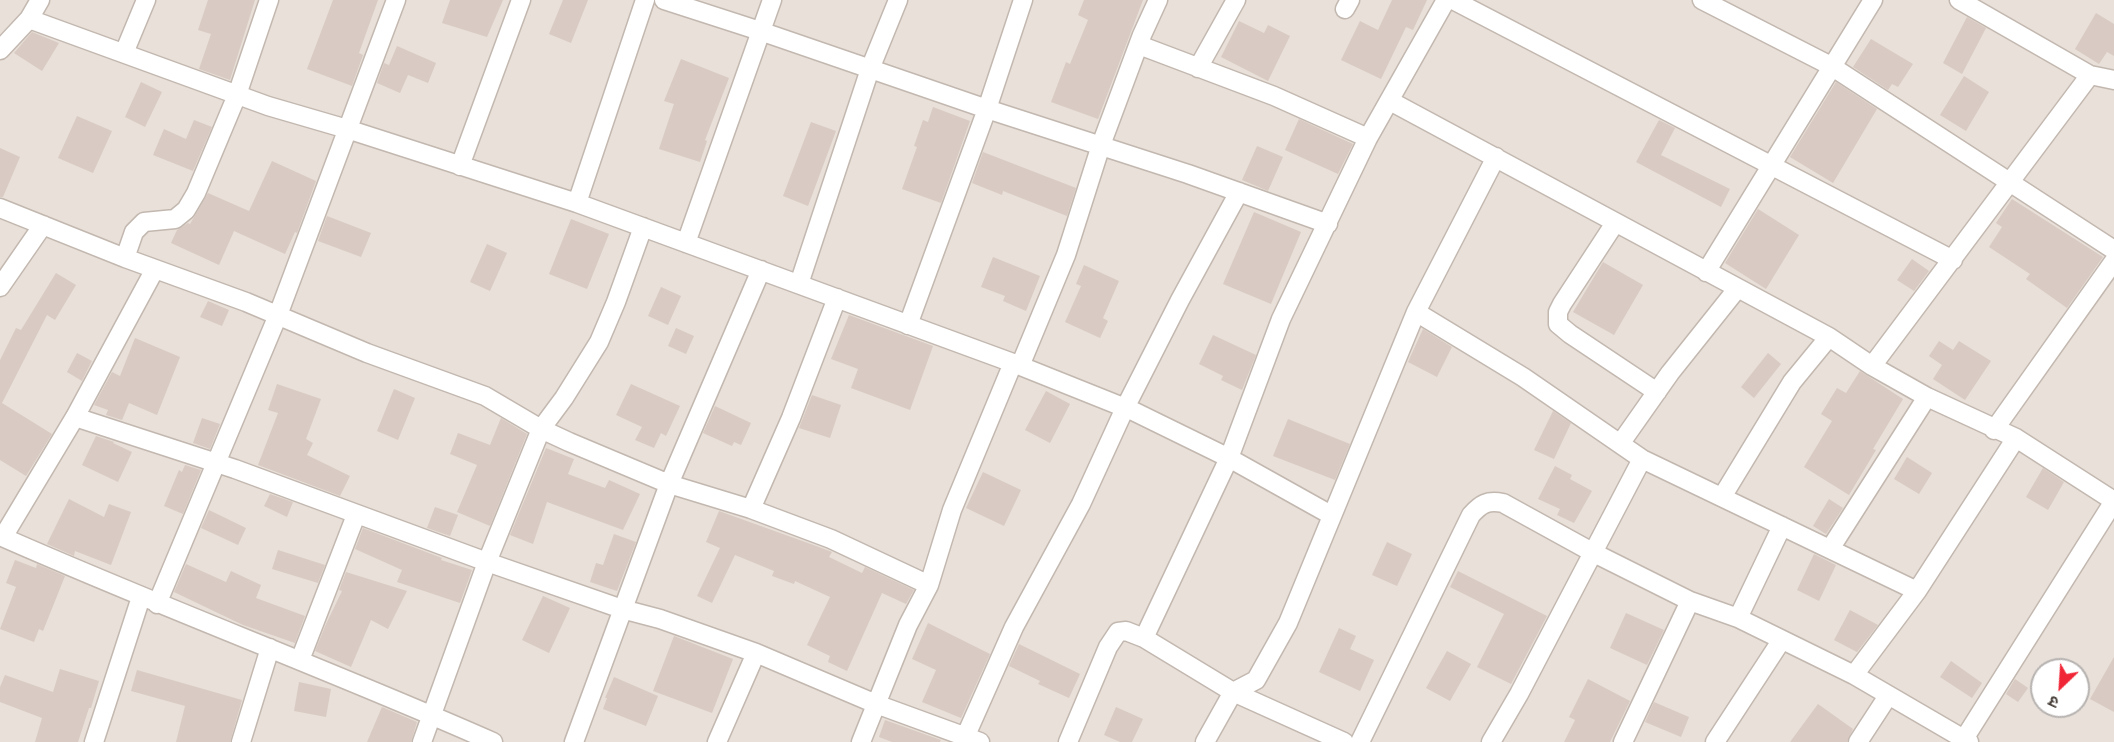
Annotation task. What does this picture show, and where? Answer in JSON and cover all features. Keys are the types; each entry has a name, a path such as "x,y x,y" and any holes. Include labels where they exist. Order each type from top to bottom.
{"street":[{"path":"0,50 29,19 40,0"},
{"path":"124,53 146,0"},
{"path":"125,258 134,232 144,222 175,219 186,210 196,192 237,95 269,0"},
{"path":"94,742 149,600 217,462 278,315 396,0"},
{"path":"460,166 521,0"},
{"path":"577,203 645,0"},
{"path":"664,0 1239,192 1328,224"},
{"path":"686,243 772,0"},
{"path":"799,284 870,69 898,0"},
{"path":"908,325 987,109 1023,0"},
{"path":"861,742 908,625 929,585 952,510 1066,255 1101,146 1158,0"},
{"path":"1198,68 1236,0"},
{"path":"1144,638 1229,458 1281,319 1368,138 1446,0"},
{"path":"1453,0 1953,260"},
{"path":"1702,0 1831,66 2114,250"},
{"path":"1706,272 1873,0"},
{"path":"1959,0 2090,75 2114,80"},
{"path":"29,19 268,106 577,203 1017,365 1125,408 1229,458 1331,515"},
{"path":"1139,45 1274,96 1368,138"},
{"path":"1872,366 2090,75"},
{"path":"1359,742 1471,515 1481,504 1493,501 1503,503 1592,552 1690,601 1738,618 1780,641 1854,675 1966,741 2114,501 2016,438 1994,430 1927,397 1872,366 1829,337 1390,101"},
{"path":"1205,742 1233,692 1256,680 1288,623 1416,312 1496,158"},
{"path":"75,417 217,462 488,562 756,653 876,704 970,740 1014,627 1081,504 1125,408 1239,192"},
{"path":"0,208 278,315 367,353 485,396 541,429 669,484 751,508 831,539 929,585"},
{"path":"1616,223 1562,304 1558,312 1558,324 1657,392"},
{"path":"0,287 43,225"},
{"path":"422,742 488,562 541,429 564,398 599,342 643,227"},
{"path":"1994,430 2114,261"},
{"path":"155,269 75,417 2,537 493,742"},
{"path":"574,742 669,484 760,270"},
{"path":"1620,444 1737,289"},
{"path":"751,508 791,418 837,298"},
{"path":"1416,312 1523,377 1642,459 1917,591"},
{"path":"1722,497 1792,382 1829,337"},
{"path":"1830,549 1927,397"},
{"path":"1854,675 1917,591 2016,438"},
{"path":"1491,742 1519,694 1642,459"},
{"path":"300,660 356,515"},
{"path":"1738,618 1782,526"},
{"path":"1623,742 1690,601"},
{"path":"1068,742 1113,638 1118,632 1126,631 1144,638 1233,692 1344,742"},
{"path":"1715,742 1780,641"},
{"path":"241,742 270,648"},
{"path":"717,742 756,653"},
{"path":"1858,742 1887,696"}],"shaded area":[{"path":"0,0 2114,0 2114,742 0,742"}],"building":[{"path":"208,0 255,0 230,80 199,69 211,34 198,30"},
{"path":"333,0 378,0 359,53 363,55 352,86 307,69"},
{"path":"450,0 503,0 487,37 442,23"},
{"path":"563,0 588,0 571,43 549,34"},
{"path":"1084,0 1143,0 1098,119 1051,102 1066,62 1070,64 1088,20 1078,15"},
{"path":"1392,0 1427,0 1413,30 1406,27 1381,79 1341,60 1360,21 1378,30"},
{"path":"2096,13 2114,24 2114,56 2107,52 2099,64 2075,49"},
{"path":"1967,17 1986,28 1962,74 1943,63"},
{"path":"1239,21 1264,33 1268,25 1290,36 1268,81 1221,57"},
{"path":"32,32 59,43 42,71 14,53"},
{"path":"1871,39 1913,64 1898,87 1892,84 1888,90 1853,67"},
{"path":"397,46 436,63 428,83 408,75 400,93 377,83 384,63 389,65"},
{"path":"681,59 729,78 705,140 707,141 700,162 659,149 674,104 664,101"},
{"path":"1964,76 1989,92 1966,131 1940,115"},
{"path":"141,82 162,92 145,127 125,117"},
{"path":"1836,82 1877,109 1833,183 1790,157"},
{"path":"933,107 970,121 941,203 902,189 917,147 914,146 923,120 928,122"},
{"path":"77,116 112,131 93,173 58,158"},
{"path":"1299,119 1353,144 1338,174 1285,150"},
{"path":"194,120 212,127 193,171 153,155 164,129 186,139"},
{"path":"1659,120 1675,128 1661,155 1730,189 1721,207 1636,162"},
{"path":"811,122 836,131 808,206 783,196"},
{"path":"1257,146 1283,157 1268,191 1242,180"},
{"path":"0,148 20,157 3,197 0,197"},
{"path":"983,152 1076,188 1067,216 1003,191 1002,195 972,183"},
{"path":"272,161 316,181 297,233 295,232 285,254 234,231 219,265 171,243 177,230 190,224 208,193 249,211"},
{"path":"2012,199 2103,257 2067,308 2026,279 2030,274 1989,247 2002,227 1996,223"},
{"path":"1758,209 1799,235 1766,289 1725,263"},
{"path":"1254,212 1301,232 1271,304 1223,284"},
{"path":"327,216 371,233 361,257 318,241"},
{"path":"571,219 609,234 587,289 549,274"},
{"path":"487,244 507,253 490,291 470,282"},
{"path":"993,257 1040,276 1026,311 1003,301 1005,296 981,287"},
{"path":"1912,259 1929,271 1914,291 1897,280"},
{"path":"1603,262 1643,285 1614,335 1573,312"},
{"path":"1084,265 1119,281 1103,318 1108,321 1100,338 1065,322 1081,286 1076,284"},
{"path":"56,273 76,285 55,320 47,315 2,403 52,434 26,476 0,460 0,360 16,328 21,330"},
{"path":"661,287 681,296 668,325 648,316"},
{"path":"208,301 229,310 222,326 200,317"},
{"path":"849,315 933,346 910,410 851,388 858,369 831,359"},
{"path":"676,328 694,336 686,354 668,346"},
{"path":"1423,329 1452,347 1437,377 1408,362"},
{"path":"1213,335 1256,355 1242,390 1221,380 1223,376 1199,364"},
{"path":"135,338 180,357 157,415 129,403 122,420 106,415 108,410 94,405 112,372 120,376"},
{"path":"1939,341 1953,350 1959,341 1991,361 1965,400 1933,379 1942,365 1929,356"},
{"path":"77,353 92,361 82,381 67,372"},
{"path":"1768,353 1781,364 1754,398 1741,387"},
{"path":"1860,371 1903,399 1849,495 1804,467 1832,421 1821,414 1837,388 1846,393"},
{"path":"277,384 321,399 306,439 313,443 307,455 350,476 340,496 258,465 278,413 268,410"},
{"path":"631,384 680,406 666,436 661,433 654,448 635,440 642,427 616,415"},
{"path":"394,389 415,398 398,440 377,431"},
{"path":"1046,391 1070,404 1050,443 1025,430"},
{"path":"812,395 841,405 830,438 799,428"},
{"path":"715,406 751,423 741,445 734,442 732,446 703,433"},
{"path":"1553,411 1571,423 1554,459 1534,450"},
{"path":"202,418 220,424 210,449 193,443"},
{"path":"501,418 527,434 490,526 457,512 477,465 450,454 458,433 490,445"},
{"path":"1288,419 1350,444 1335,480 1273,456"},
{"path":"96,436 114,442 132,452 118,482 82,465"},
{"path":"546,448 574,459 568,474 605,488 609,480 640,494 623,530 547,502 533,544 510,535"},
{"path":"1907,457 1932,473 1919,494 1894,479"},
{"path":"185,465 201,470 183,514 164,506 179,470 182,472"},
{"path":"1555,466 1572,475 1570,479 1592,491 1574,523 1557,515 1560,509 1538,499"},
{"path":"2043,468 2064,482 2048,510 2026,497"},
{"path":"983,472 1021,490 1004,526 966,508"},
{"path":"270,494 293,502 287,517 264,506"},
{"path":"69,499 104,517 109,504 131,512 111,565 75,551 74,556 47,544"},
{"path":"1829,499 1843,508 1826,534 1813,526"},
{"path":"435,507 458,515 450,536 427,528"},
{"path":"209,510 246,528 238,545 201,528"},
{"path":"719,511 832,552 829,557 862,573 865,567 914,590 906,604 882,593 847,671 828,662 830,656 807,645 830,597 795,581 794,584 772,576 774,571 735,555 712,603 697,596 720,548 706,542"},
{"path":"363,528 442,558 441,560 472,570 460,603 397,582 402,570 355,549"},
{"path":"614,534 636,542 617,591 590,582 596,563 603,565"},
{"path":"1387,542 1412,554 1397,586 1372,575"},
{"path":"278,550 325,565 318,583 272,569"},
{"path":"1814,554 1836,565 1819,601 1797,590"},
{"path":"15,560 36,568 37,564 65,576 43,631 39,629 34,642 0,629 16,587 6,583"},
{"path":"186,564 226,582 231,571 261,585 256,598 305,616 295,643 243,625 174,592"},
{"path":"1458,571 1547,616 1511,684 1477,667 1504,614 1450,587"},
{"path":"346,572 407,591 388,629 371,620 351,667 315,651 342,591 339,590"},
{"path":"543,596 570,608 549,653 522,640"},
{"path":"1850,610 1878,625 1857,652 1834,640"},
{"path":"1626,613 1664,630 1647,665 1610,648"},
{"path":"928,623 990,654 961,718 922,702 936,670 912,659"},
{"path":"1339,628 1356,636 1350,649 1374,660 1360,691 1319,672"},
{"path":"674,636 733,659 712,713 653,691"},
{"path":"1019,644 1080,674 1069,698 1038,684 1040,681 1009,666"},
{"path":"1447,651 1471,664 1450,701 1426,688"},
{"path":"2114,657 2114,712 2090,699"},
{"path":"1951,661 1982,683 1972,698 1940,677"},
{"path":"60,669 99,681 91,708 89,708 78,742 35,742 42,718 0,702 0,687 5,675 53,692"},
{"path":"137,670 242,700 230,742 176,742 185,706 131,691"},
{"path":"614,677 658,696 646,726 603,709"},
{"path":"1588,679 1630,701 1610,742 1564,742 1575,720 1569,717"},
{"path":"2015,679 2028,688 2018,702 2006,694"},
{"path":"299,682 331,689 326,717 294,711"},
{"path":"1654,702 1689,717 1681,737 1645,722"},
{"path":"1818,704 1853,729 1847,742 1790,742"},
{"path":"382,707 417,722 411,742 367,742"},
{"path":"1116,707 1143,719 1132,742 1120,742 1104,735"},
{"path":"885,720 941,740 940,742 892,742 879,737"}]}
